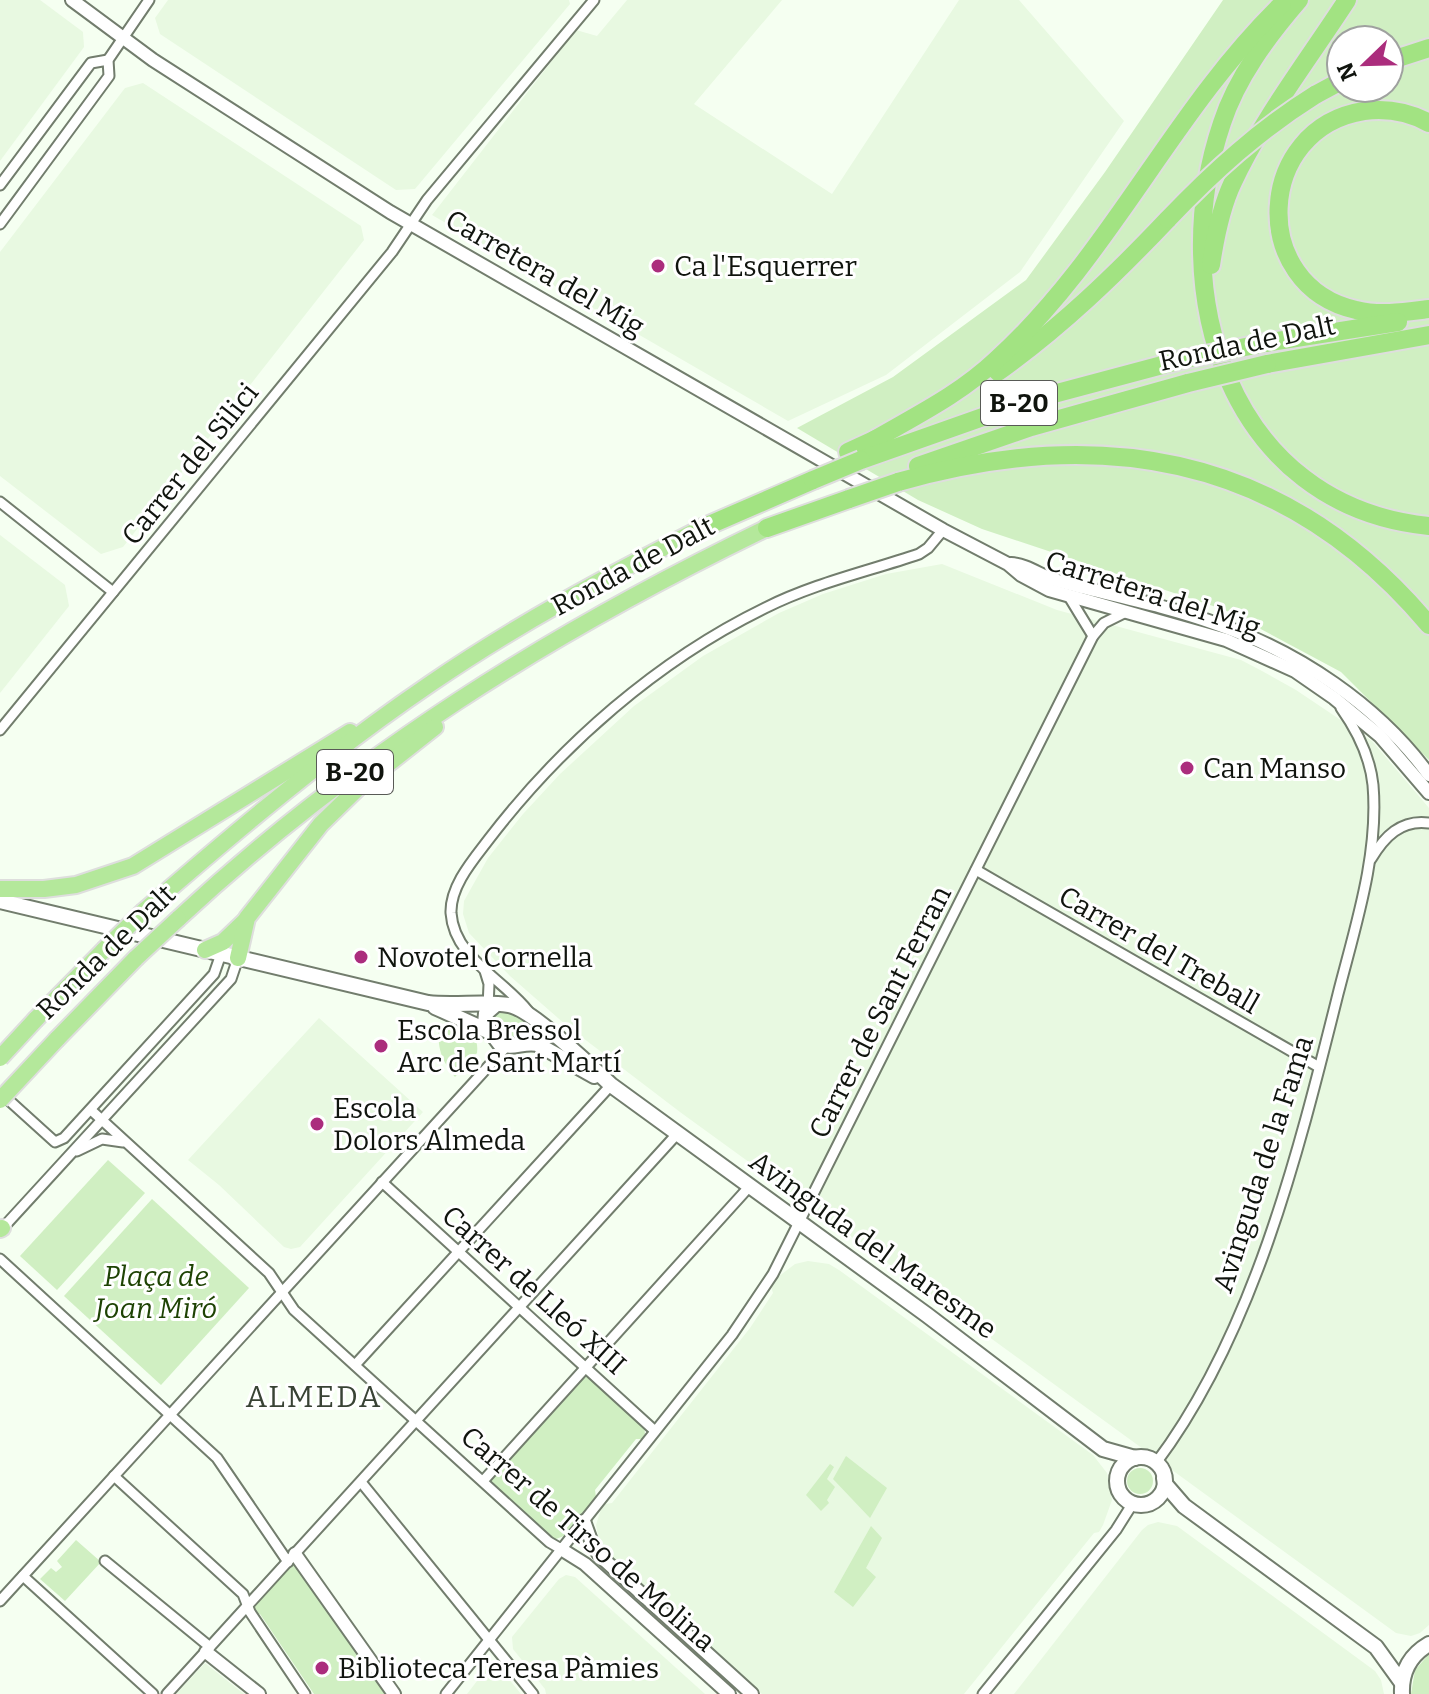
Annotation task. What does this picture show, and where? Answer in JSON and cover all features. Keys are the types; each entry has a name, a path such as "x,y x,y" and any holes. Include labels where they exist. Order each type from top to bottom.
{"highway":[{"path":"854,456 874,440 957,392 1023,334 1077,270 1216,77 1287,0"},
{"path":"1299,0 1266,41 1242,80 1223,120 1210,164 1201,246 1209,324 1231,389 1246,416 1284,461 1321,489 1357,508 1429,526"},
{"path":"1209,324 1209,282 1214,243 1232,184 1275,110 1347,0"},
{"path":"1405,56 1429,48"},
{"path":"874,440 960,397 1037,344 1127,262 1228,158 1256,134 1325,90"},
{"path":"1429,123 1407,113 1387,110 1354,113 1336,119 1304,143 1291,160 1282,181 1278,224 1290,261 1300,276 1329,300 1357,311 1376,313 1429,309"},
{"name":"B-20","path":"700,529 854,456 1031,400 1181,360 1265,343 1429,318"},
{"name":"Ronda de Dalt","path":"0,1100 136,958 237,866 333,788 445,708 545,645 673,574 767,528 1016,432 1267,364 1429,335"},
{"path":"894,479 1045,454 1108,454 1188,468 1245,487 1319,525 1378,571 1429,625"},
{"name":"Ronda de Dalt","path":"0,1058 144,911 226,840 427,686 573,595 700,529"},
{"path":"221,954 321,824 360,786 545,645"},
{"path":"0,889 32,890 76,885 133,866 427,686"},
{"path":"221,954 229,938 247,918"}],"main road":[{"path":"0,901 428,1003 490,1007 511,1005 578,1054 611,1085"},
{"path":"428,1003 488,1031"},
{"path":"490,1007 485,1017 494,1040 506,1047 529,1042 545,1047 611,1085"},
{"path":"529,1042 536,1034 532,1018"},
{"name":"Avinguda del Maresme","path":"611,1085 927,1315 1103,1449 1135,1458"},
{"name":"Avinguda del Maresme","path":"1103,1449 1118,1475"},
{"path":"1184,1506 1133,1503 1119,1490 1118,1475 1124,1464 1144,1457 1156,1463 1165,1484 1184,1506 1376,1647 1402,1689"},
{"path":"1149,1503 1162,1492 1164,1478"},
{"path":"1376,1647 1403,1653 1424,1647"},
{"path":"1402,1689 1408,1663 1424,1647"}],"street":[{"name":"Carretera del Mig","path":"72,0 166,69 411,223 943,530 1008,564 1036,585 1226,640 1295,671 1334,698 1392,748 1429,793"},
{"path":"0,224 107,79 108,60 149,0"},
{"name":"Carrer del Silici","path":"0,730 392,252 491,121 594,0"},
{"path":"0,185 91,63 108,60"},
{"path":"0,502 113,592"},
{"path":"532,1018 509,990 469,954 456,931 451,911 456,890 475,858 513,808 613,709 669,666 747,617 828,581 919,554 943,530"},
{"name":"Carretera del Mig","path":"1008,564 1204,620 1270,646 1305,665 1359,703 1403,743 1429,775"},
{"path":"1053,579 1068,595 1093,636"},
{"name":"Carrer de Sant Ferran","path":"446,1694 732,1335 773,1274 1093,636 1104,623 1128,611"},
{"name":"Avinguda de la Fama","path":"1156,1463 1178,1432 1238,1317 1294,1157 1369,862 1374,809 1370,765 1353,724 1334,698"},
{"path":"1369,862 1388,835 1399,827 1429,823"},
{"name":"Carrer del Treball","path":"976,870 1319,1067"},
{"path":"55,1142 69,1134 214,974 221,954"},
{"path":"1,1229 231,979 221,954"},
{"path":"485,971 490,1007"},
{"path":"0,1601 506,1047"},
{"path":"355,1365 611,1085"},
{"path":"0,1093 55,1142 60,1153 51,1174"},
{"name":"Carrer de Tirso de Molina","path":"91,1110 269,1273 290,1306 549,1542 585,1564 729,1694"},
{"path":"167,1694 677,1134"},
{"path":"64,1160 99,1139 126,1142"},
{"name":"Carrer de Lleó XIII","path":"382,1182 655,1431"},
{"path":"483,1481 749,1187"},
{"path":"0,1259 217,1458 394,1694"},
{"path":"114,1476 243,1594 305,1694"},
{"path":"361,1482 533,1694"},
{"path":"983,1694 1116,1530 1133,1503"},
{"name":"Carrer de Tirso de Molina","path":"584,1521 600,1556 752,1694"},
{"path":"105,1561 259,1694"},
{"path":"23,1576 153,1694"}],"shaded area":[{"path":"0,0 40,0 83,32 84,47 0,161"},
{"path":"168,0 569,0 570,4 415,189 396,190 160,34 155,18"},
{"path":"627,0 782,0 694,104 832,194 959,0 1019,0 1124,121 1020,272 886,375 788,421 432,215 576,30 597,36"},
{"path":"143,83 361,226 364,240 123,547 101,554 0,476 0,252 125,88"},
{"path":"0,535 65,585 69,606 0,693"},
{"path":"942,564 1057,610 1241,660 1296,690 1372,741 1429,808 1429,1625 1420,1633 1411,1636 1396,1633 680,1112 566,1025 510,976 469,933 463,914 464,901 488,858 560,774 634,706 703,656 779,613 823,594 886,574"},
{"name":"Escola Dolors Almeda","path":"319,1018 423,1112 300,1247 291,1249 284,1247 188,1160"},
{"path":"808,1261 829,1264 839,1270 1093,1455 1107,1473 1112,1500 1099,1532 1094,1533 964,1694 762,1694 608,1555 599,1540 596,1525 601,1509 605,1504 612,1503 750,1328 773,1293 771,1286 778,1277 795,1264"},
{"path":"1158,1522 1177,1526 1375,1671 1384,1694 1014,1694 1142,1530"},
{"path":"566,1575 575,1577 705,1694 546,1694 513,1649 512,1637 559,1579"},
{"path":"205,1663 244,1694 176,1694"},
{"path":"487,1668 500,1668 521,1694 467,1694"}],"green space":[{"path":"1223,0 1429,0 1429,760 1341,672 1225,610 982,529 918,500 797,428 893,377 1026,280 1105,172"},
{"path":"498,1011 521,1017 530,1028 528,1037 510,1038 500,1034 491,1018"},
{"path":"439,1025 466,1032 477,1045 477,1053 455,1077 441,1053"},
{"path":"108,1160 145,1193 57,1290 20,1256"},
{"name":"Plaça de Joan Miró","path":"152,1199 249,1288 161,1385 64,1296"},
{"path":"585,1373 644,1425 645,1434 642,1439 636,1439 595,1490 596,1497 564,1536 553,1540 491,1485 490,1478 580,1383 578,1380"},
{"path":"846,1456 887,1488 870,1518 833,1479"},
{"path":"830,1464 834,1467 827,1479 835,1487 827,1500 829,1503 821,1511 806,1495"},
{"path":"1140,1468 1149,1472 1153,1481 1149,1490 1140,1494 1131,1490 1127,1481 1131,1472"},
{"path":"871,1526 882,1538 866,1568 876,1577 853,1607 834,1592"},
{"path":"76,1540 101,1562 65,1601 40,1579 51,1568 56,1572 62,1567 57,1561"},
{"path":"298,1564 391,1694 314,1694 260,1614 257,1615 254,1605 289,1565"},
{"path":"1429,1654 1429,1694 1411,1694 1415,1670"}],"place":[{"name":"Ca l'Esquerrer","path":"658,266"},
{"name":"Can Manso","path":"1187,768"},
{"name":"Novotel Cornella","path":"361,957"},
{"name":"Escola Bressol Arc de Sant Martí","path":"381,1046"},
{"name":"Escola Dolors Almeda","path":"317,1124"},
{"name":"Biblioteca Teresa Pàmies","path":"322,1668"}],"district":[{"name":"ALMEDA","path":"314,1397"}]}
